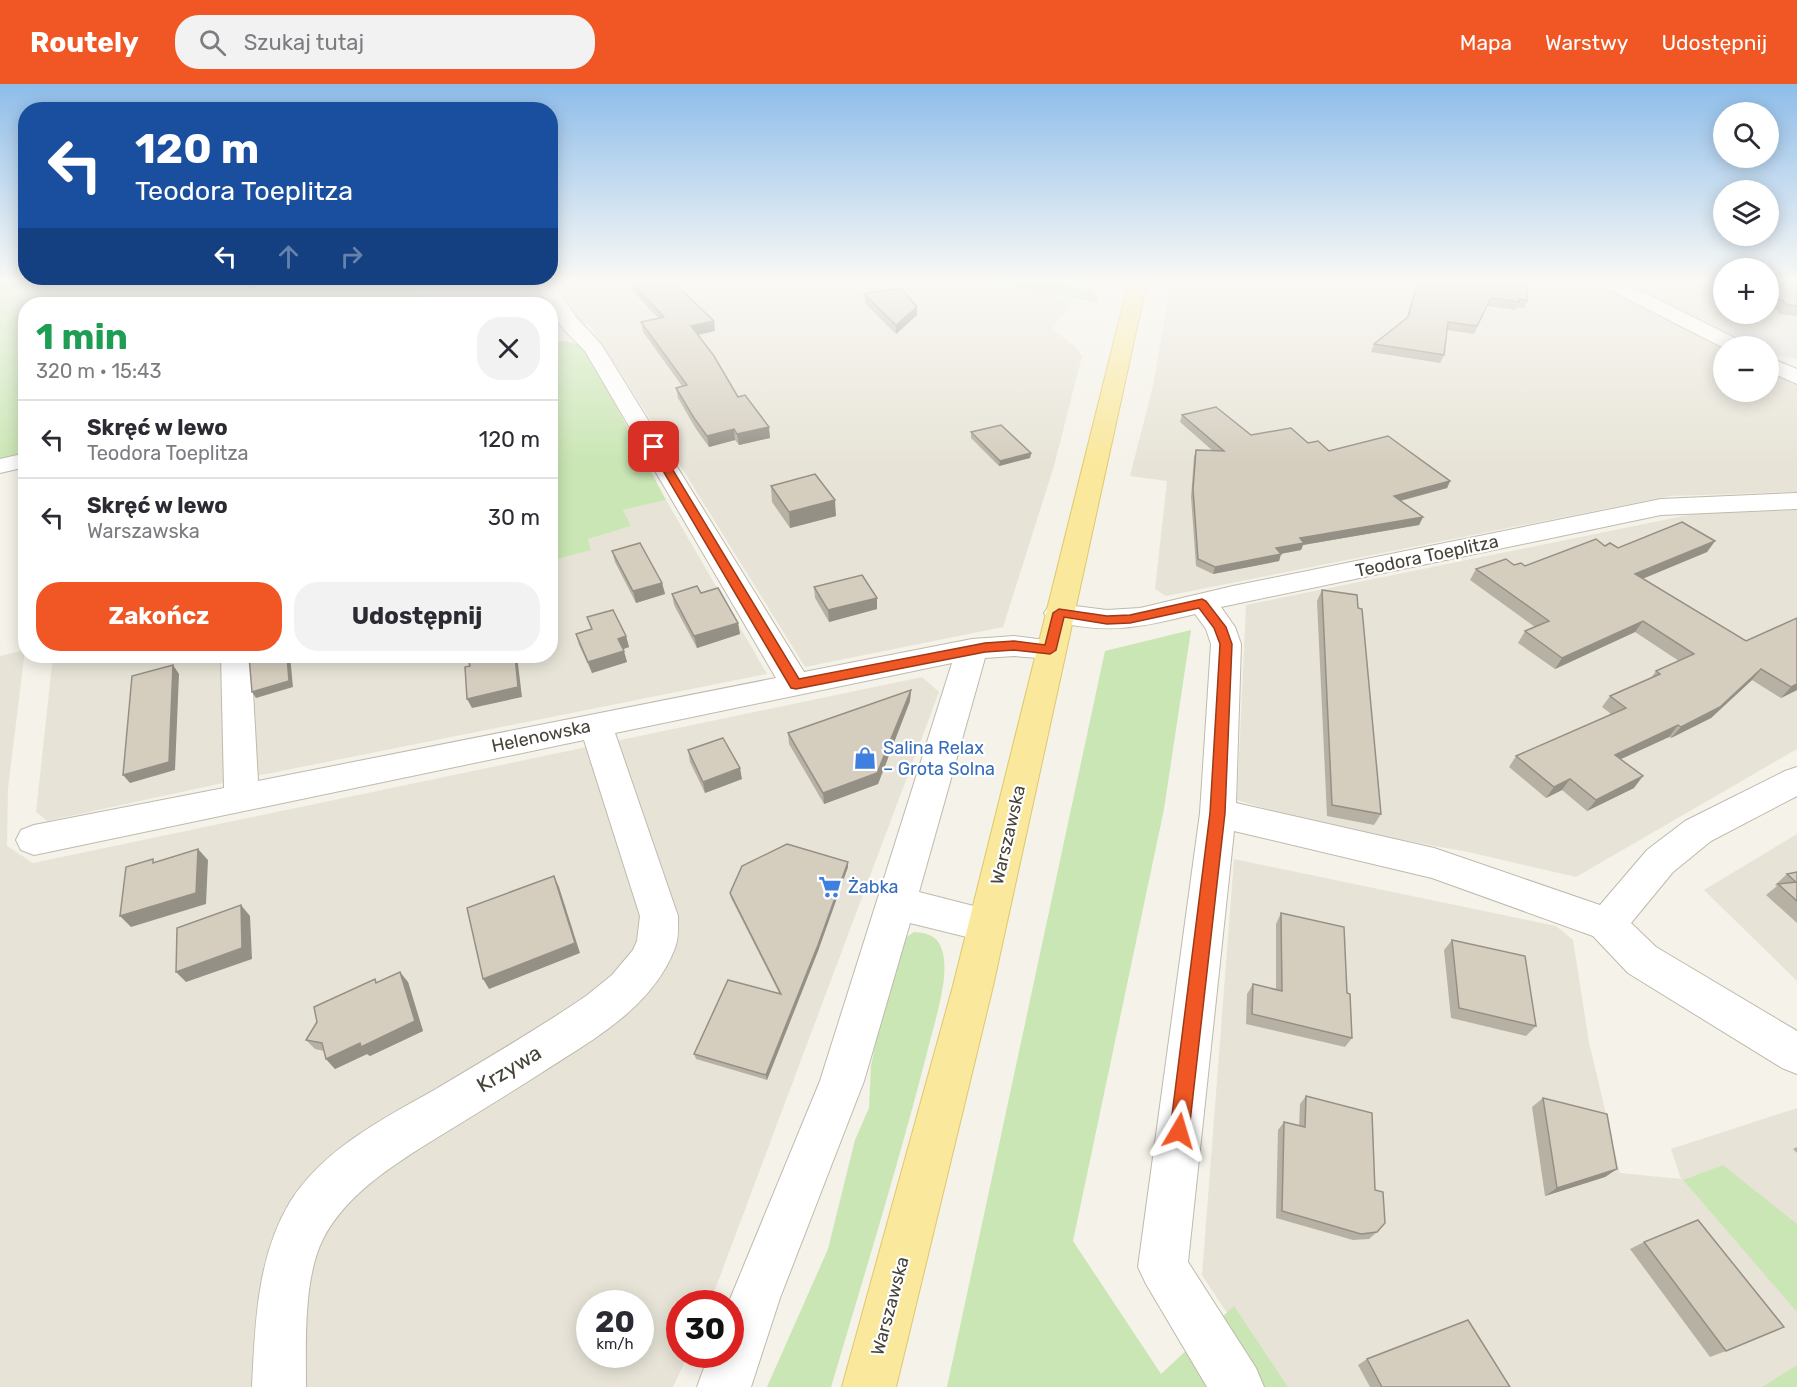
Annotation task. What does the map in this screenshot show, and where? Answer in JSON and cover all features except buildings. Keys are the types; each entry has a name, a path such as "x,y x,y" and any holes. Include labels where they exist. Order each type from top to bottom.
{"main road":[{"name":"Warszawska","path":"869,1387 987,925 1124,342"}],"street":[{"path":"583,342 594,348 796,685"},
{"path":"1779,368 1797,377"},
{"path":"0,466 18,462"},
{"name":"Teodora Toeplitza","path":"1059,613 1107,620 1130,619 1654,508 1674,505 1797,501"},
{"path":"1202,603 1220,627 1226,644 1218,813 1163,1267 1237,1387"},
{"name":"Helenowska","path":"34,840 972,649 1014,646 1050,650"},
{"path":"724,1387 755,1298 842,1082 972,649"},
{"path":"236,663 242,798"},
{"name":"Krzywa","path":"279,1387 287,1285 296,1243 321,1200 336,1183 371,1152 585,1021 622,993 646,965 656,945 659,916 596,724"},
{"path":"1606,924 1660,861 1698,831 1797,780"},
{"path":"1218,813 1434,863 1606,924 1642,960 1797,1054"},
{"path":"897,903 987,925"}],"shaded area":[{"path":"600,342 1069,342 1082,356 1054,466 1003,627 805,667"},
{"path":"1161,342 1711,342 1713,343 1713,402 1779,402 1779,376 1797,386 1797,492 1670,496 1166,596 1155,589 1167,481 1130,476 1153,386"},
{"path":"1779,342 1797,342 1797,359 1779,356"},
{"path":"666,500 767,674 251,777 47,821 36,812 52,663 558,663 558,559 590,550 587,539 631,526 623,510"},
{"path":"1797,510 1797,749 1576,877 1468,852 1320,825 1237,800 1246,605 1693,514"},
{"path":"18,652 18,663 23,663 8,788 7,846 33,863 922,677 939,692 715,1290 666,1290 666,1368 682,1368 673,1387 0,1387 0,656"},
{"path":"1797,834 1797,981 1704,890"},
{"path":"1234,859 1556,926 1573,940 1589,1042 1620,1173 1681,1179 1671,1149 1797,1108 1797,1387 1276,1387 1202,1275"}],"green space":[{"path":"0,342 18,342 18,456 0,460"},
{"path":"558,342 584,346 666,500 623,510 631,526 588,539 591,550 558,559"},
{"path":"1191,630 1164,809 1073,1241 1161,1374 1234,1306 1288,1387 947,1387 1105,651"},
{"path":"914,932 932,936 938,941 944,961 943,987 904,1137 831,1387 767,1387 828,1249 855,1140 869,1108 871,1066 892,965 904,939"},
{"path":"1723,1165 1797,1224 1797,1312 1683,1180"},
{"path":"1797,1365 1797,1387 1762,1387"}],"place":[{"name":"Salina Relax – Grota Solna","path":"865,758"},
{"name":"Żabka","path":"830,887"}],"route":[{"path":"654,447 796,685 985,647 1014,646 1050,650 1059,613 1107,620 1130,619 1202,603 1220,627 1226,638 1226,644 1218,813 1179,1131"}]}
